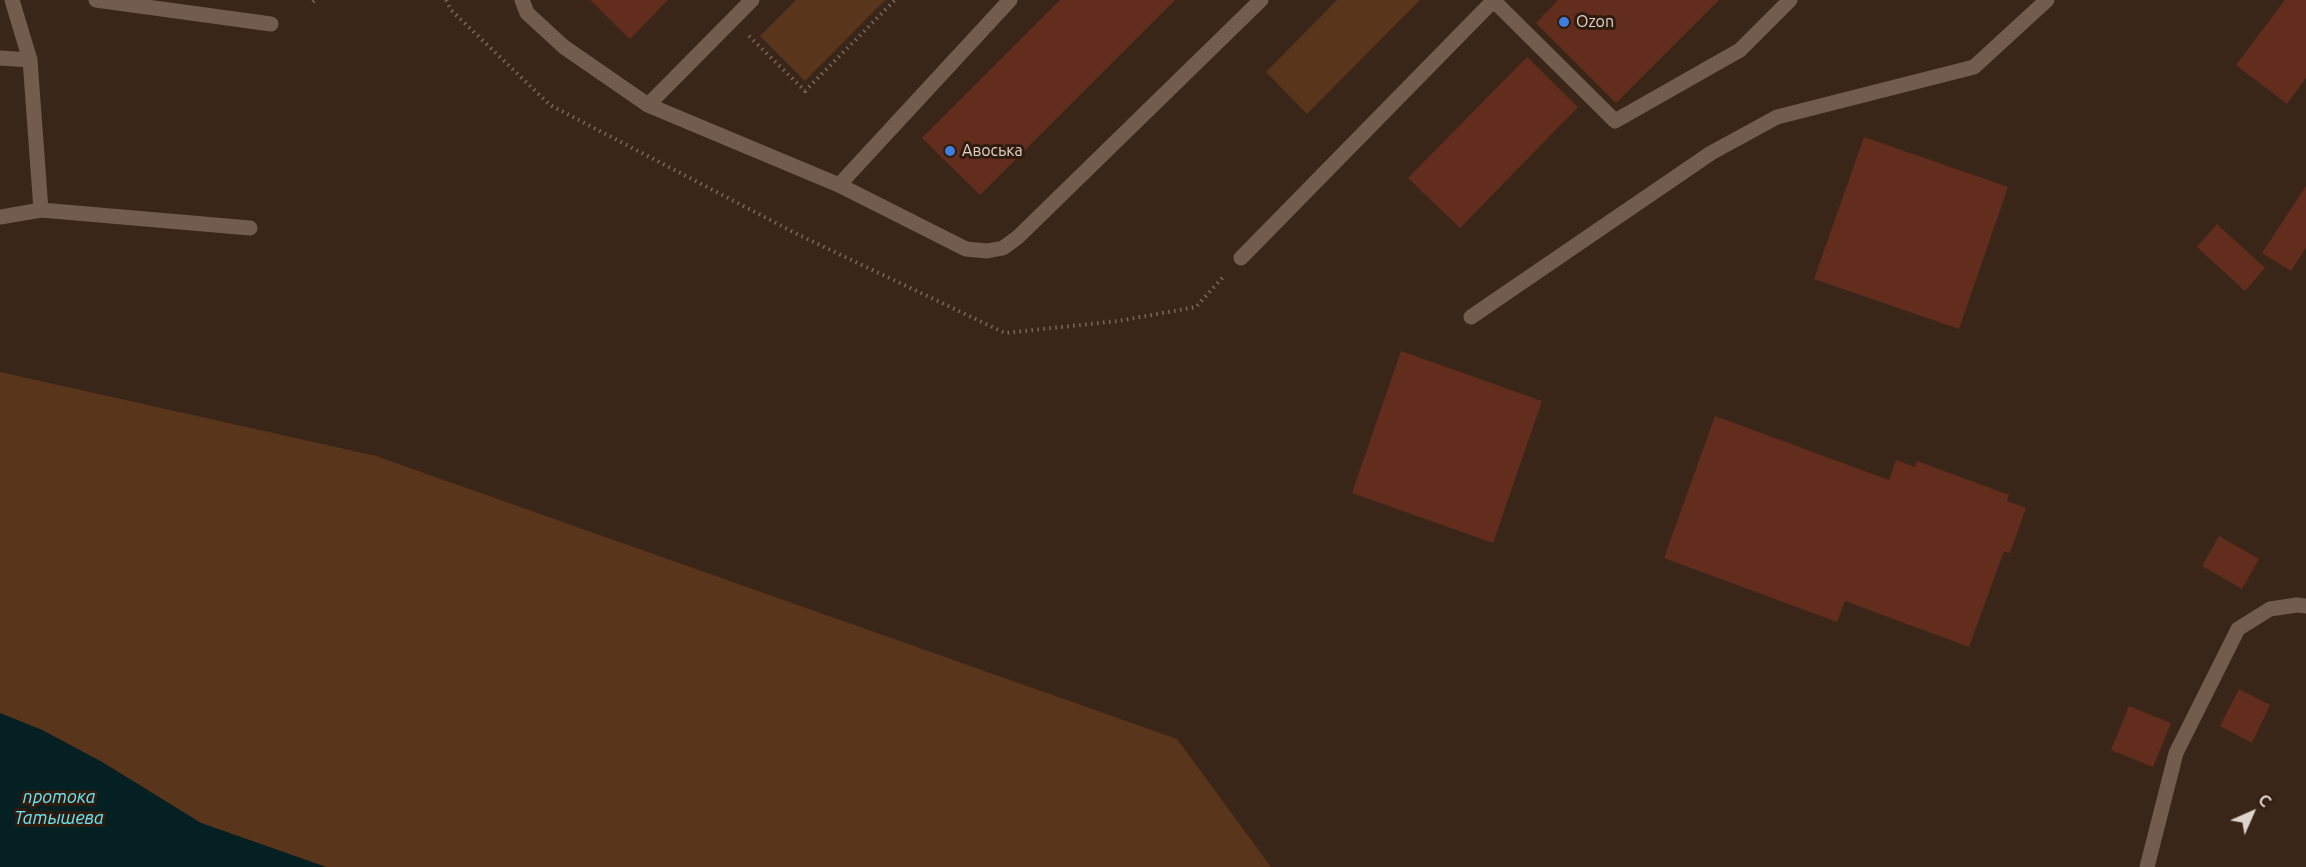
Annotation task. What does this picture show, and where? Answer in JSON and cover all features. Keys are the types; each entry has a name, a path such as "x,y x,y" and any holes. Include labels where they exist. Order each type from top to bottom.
{"street":[{"path":"12,0 30,60 41,210"},
{"path":"96,0 271,24"},
{"path":"522,0 527,14 564,48 648,105 839,185 966,249 987,251 1003,248 1018,237 1261,0"},
{"path":"648,105 752,0"},
{"path":"839,185 1010,0"},
{"path":"1241,258 1494,0 1615,122 1740,50 1790,0"},
{"path":"1472,317 1711,153 1777,117 1974,67 2047,0"},
{"path":"0,58 30,60"},
{"path":"0,217 41,210 250,228"},
{"path":"2147,867 2176,753 2238,629 2270,609 2306,606"}],"path":[{"path":"446,0 451,10 550,105 799,235 1005,333 1118,321 1196,307 1241,258"},
{"path":"733,19 805,91 895,0"}],"shaded area":[{"path":"796,0 885,0 805,81 760,36"},
{"path":"1337,0 1420,0 1307,114 1266,72"},
{"path":"0,372 376,456 1177,739 1271,867 326,867 201,823 102,762 42,730 0,713"}],"water":[{"name":"протока Татышева","path":"0,713 42,730 102,762 201,823 326,867 0,867"}],"building":[{"path":"590,0 668,0 630,39"},
{"path":"1060,0 1175,0 980,195 922,138"},
{"path":"1558,0 1719,0 1616,103 1536,23"},
{"path":"2285,0 2306,0 2306,78 2287,104 2236,65"},
{"path":"1527,57 1578,107 1460,228 1408,178"},
{"path":"1864,137 2008,187 1959,329 1814,279"},
{"path":"2306,186 2306,248 2291,271 2262,253"},
{"path":"2217,224 2265,268 2245,291 2197,247"},
{"path":"1401,351 1542,401 1493,543 1352,493"},
{"path":"1715,416 1889,480 1896,460 1915,467 1917,461 2009,495 2007,501 2026,508 2010,553 2004,551 1969,647 1845,601 1837,622 1664,558"},
{"path":"2219,536 2259,559 2242,589 2202,566"},
{"path":"2239,689 2270,705 2252,743 2220,726"},
{"path":"2129,706 2171,723 2153,767 2111,750"}],"place":[{"name":"Ozon","path":"1564,22"},
{"name":"Авоська","path":"950,151"}]}
